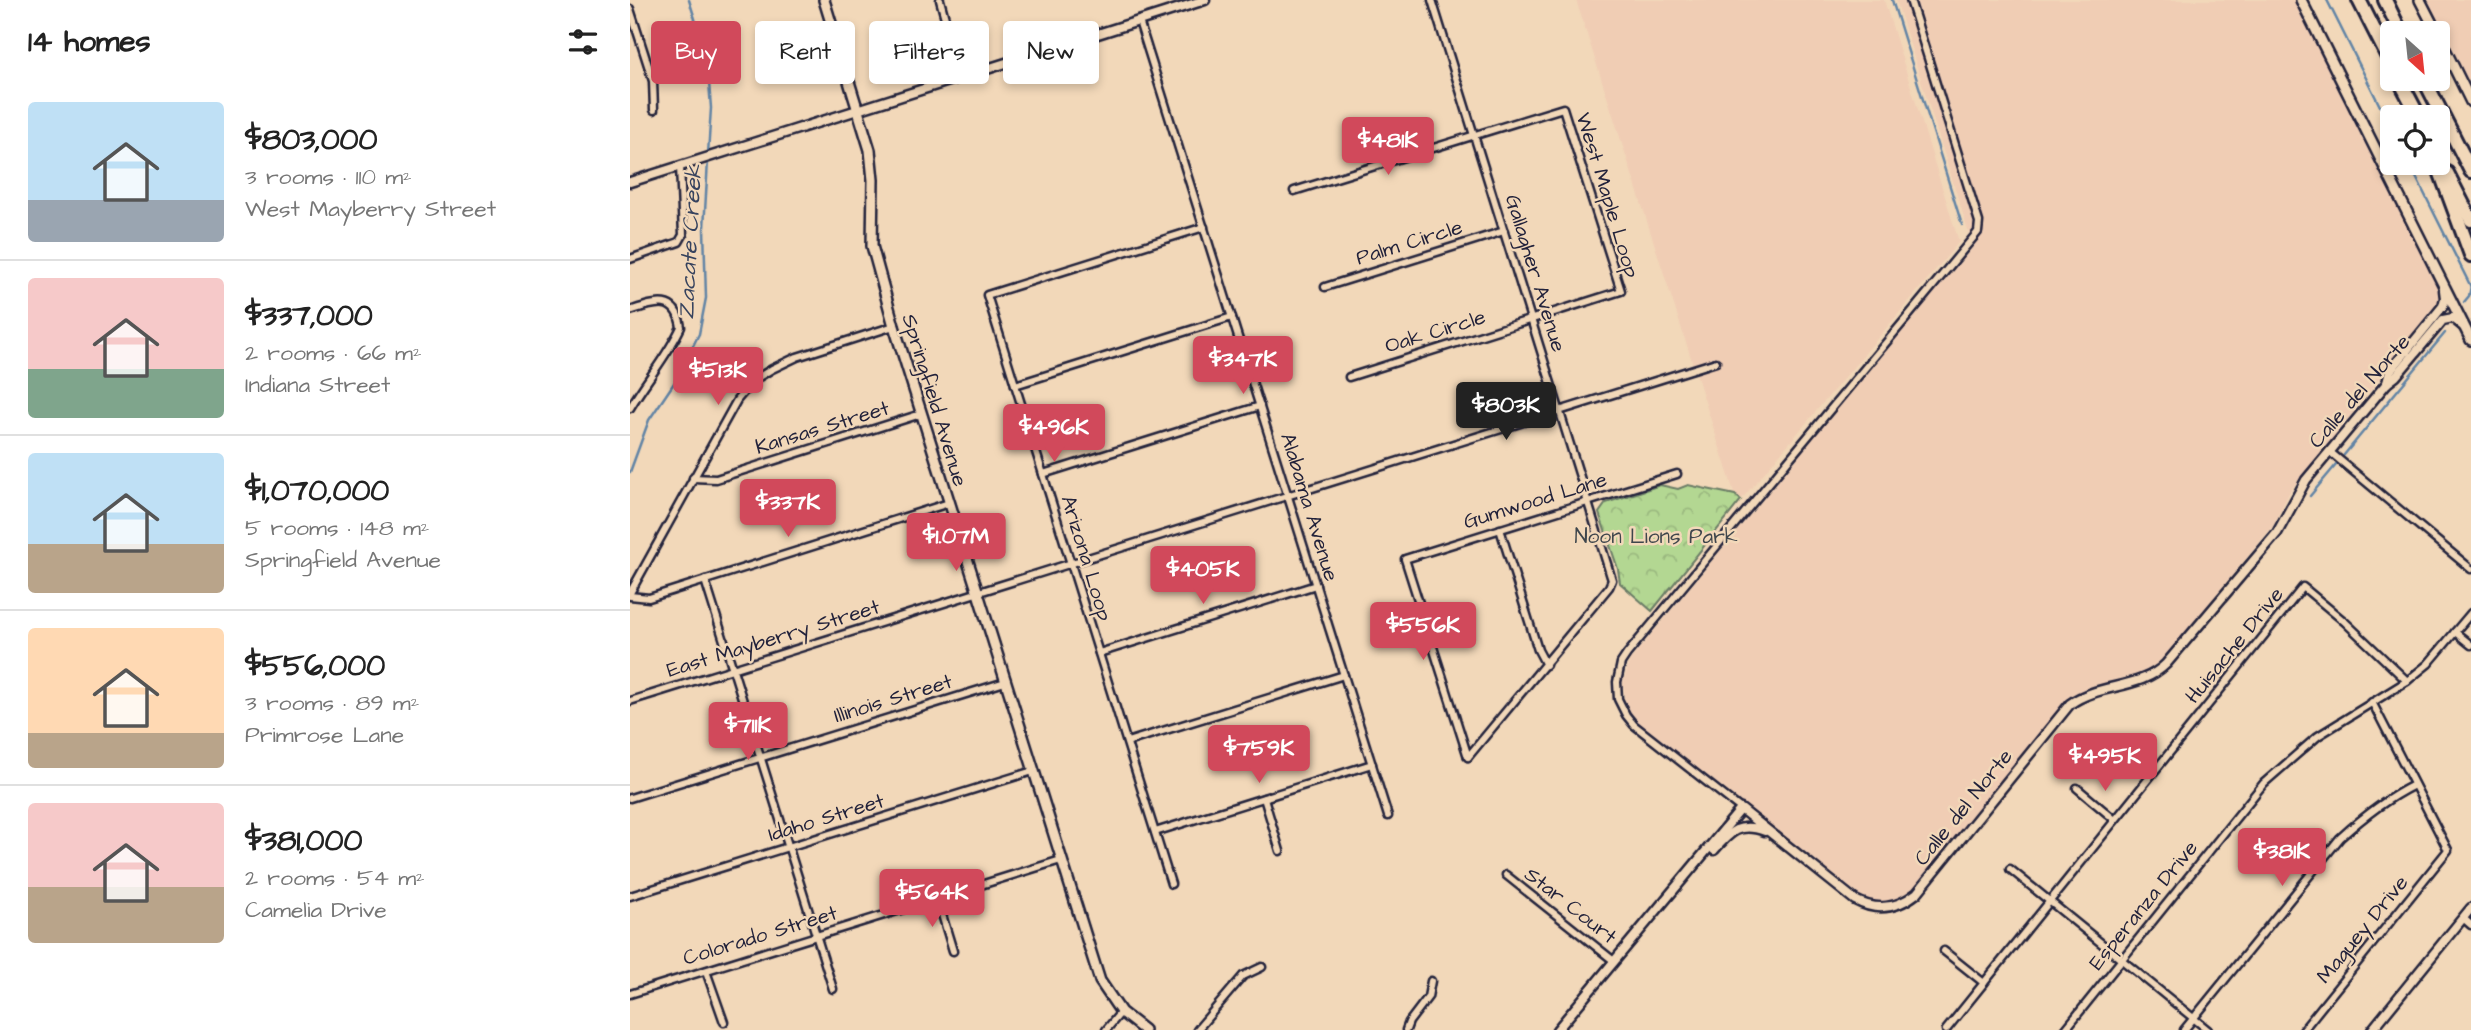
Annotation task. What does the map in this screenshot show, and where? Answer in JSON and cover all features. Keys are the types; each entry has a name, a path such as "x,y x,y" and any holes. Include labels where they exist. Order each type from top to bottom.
{"highway":[{"path":"2359,0 2380,41"},
{"path":"2385,0 2396,21"},
{"path":"2430,91 2469,166"},
{"path":"2441,175 2471,255"},
{"path":"2448,175 2471,220"}],"main road":[{"name":"Springfield Avenue","path":"824,0 859,109 872,164 872,246 921,414 1100,981 1121,1012 1144,1030"},
{"path":"2301,0 2471,340"},
{"path":"2420,0 2430,21"},
{"path":"2450,60 2471,102"}],"street":[{"path":"940,0 946,21"},
{"path":"989,68 1139,21 1185,3 1205,0"},
{"name":"Gallagher Avenue","path":"1432,0 1612,580 1546,665 1468,757"},
{"path":"1558,1030 1741,809 1634,725 1618,699 1618,673 1627,654 1978,232 1979,222 1910,0"},
{"path":"630,9 632,23 653,81 654,110"},
{"name":"Alabama Avenue","path":"1139,21 1388,816"},
{"path":"630,182 939,84"},
{"name":"West Maple Loop","path":"1474,136 1563,108 1617,278 1621,291 1532,320"},
{"path":"1294,191 1474,136"},
{"path":"630,259 679,242 683,235 680,166"},
{"name":"Arizona Loop","path":"1171,884 987,295 1204,228"},
{"name":"Palm Circle","path":"1325,287 1504,232"},
{"path":"2387,383 2390,370 2442,306 2445,298 2443,286"},
{"path":"630,311 667,304 675,309 681,327 669,352 630,408"},
{"path":"1015,385 1232,317"},
{"name":"Calle del Norte","path":"1741,809 1862,904 1881,908 1908,900 1917,893 2070,704 2084,695 2151,676 2166,664 2277,533 2301,487 2443,320 2453,318 2465,328"},
{"name":"Oak Circle","path":"1349,377 1532,320"},
{"path":"894,326 797,358 754,380 737,400 630,594 649,598 949,503"},
{"name":"East Mayberry Street","path":"630,701 1716,362"},
{"path":"1043,474 1260,406"},
{"name":"Kansas Street","path":"693,478 716,479 921,414"},
{"path":"2330,452 2471,569"},
{"name":"Gumwood Lane","path":"1468,757 1405,559 1677,474"},
{"path":"1500,529 1538,650 1546,665"},
{"path":"705,580 833,989"},
{"path":"1099,653 1316,585"},
{"name":"Huisache Drive","path":"1946,1030 2303,587 2354,630 2406,681"},
{"name":"Esperanza Drive","path":"2065,1030 2264,783 2318,736 2406,681 2428,664 2471,613"},
{"path":"2455,632 2471,645"},
{"path":"1127,742 1344,675"},
{"name":"Illinois Street","path":"630,798 1005,682"},
{"path":"2184,1030 2340,838 2361,818 2389,798 2414,785 2372,702"},
{"path":"1155,832 1372,764"},
{"name":"Idaho Street","path":"630,896 1033,772"},
{"name":"Maguey Drive","path":"2303,1030 2448,850 2414,785"},
{"path":"2077,788 2115,820"},
{"path":"1264,798 1280,851"},
{"path":"1700,859 1712,853 1737,829 1752,827 1770,833"},
{"name":"Colorado Street","path":"630,994 1061,860"},
{"path":"2010,869 2208,1030"},
{"name":"Star Court","path":"1506,875 1614,961"},
{"path":"937,898 953,951"},
{"path":"2372,1030 2471,908"},
{"path":"2463,918 2471,925"},
{"path":"1944,951 1984,983"},
{"path":"1197,1030 1243,976 1262,967"},
{"path":"706,971 724,1022"},
{"path":"1406,1030 1429,997 1431,981"},
{"path":"1106,1030 1121,1012"}],"shaded area":[{"path":"1576,0 1884,0 1959,242 1741,500 1735,495"},
{"path":"1896,0 2295,0 2380,170 2380,175 2382,175 2443,296 2442,301 2290,491 2273,526 2162,660 2144,673 2088,687 2066,700 1916,886 1900,898 1886,903 1866,900 1636,720 1625,703 1623,682 1630,660 1973,246"},
{"path":"2428,0 2471,0 2471,86 2450,44 2450,21 2438,21"}],"green space":[{"name":"Noon Lions Park","path":"1660,485 1678,489 1688,485 1735,495 1741,500 1652,611 1620,583 1618,569 1599,513 1606,503"}],"waterway":[{"name":"Zacate Creek","path":"689,0 707,57 711,108 708,154"},
{"path":"1892,0 1962,225"},
{"path":"2327,0 2380,106"},
{"name":"Zacate Creek","path":"630,472 649,420 674,383 699,334 706,298 704,228 708,161"},
{"path":"2415,175 2471,287"},
{"path":"2464,302 2469,296 2471,286"},
{"path":"2344,455 2445,333"},
{"path":"2310,496 2336,465"}]}
